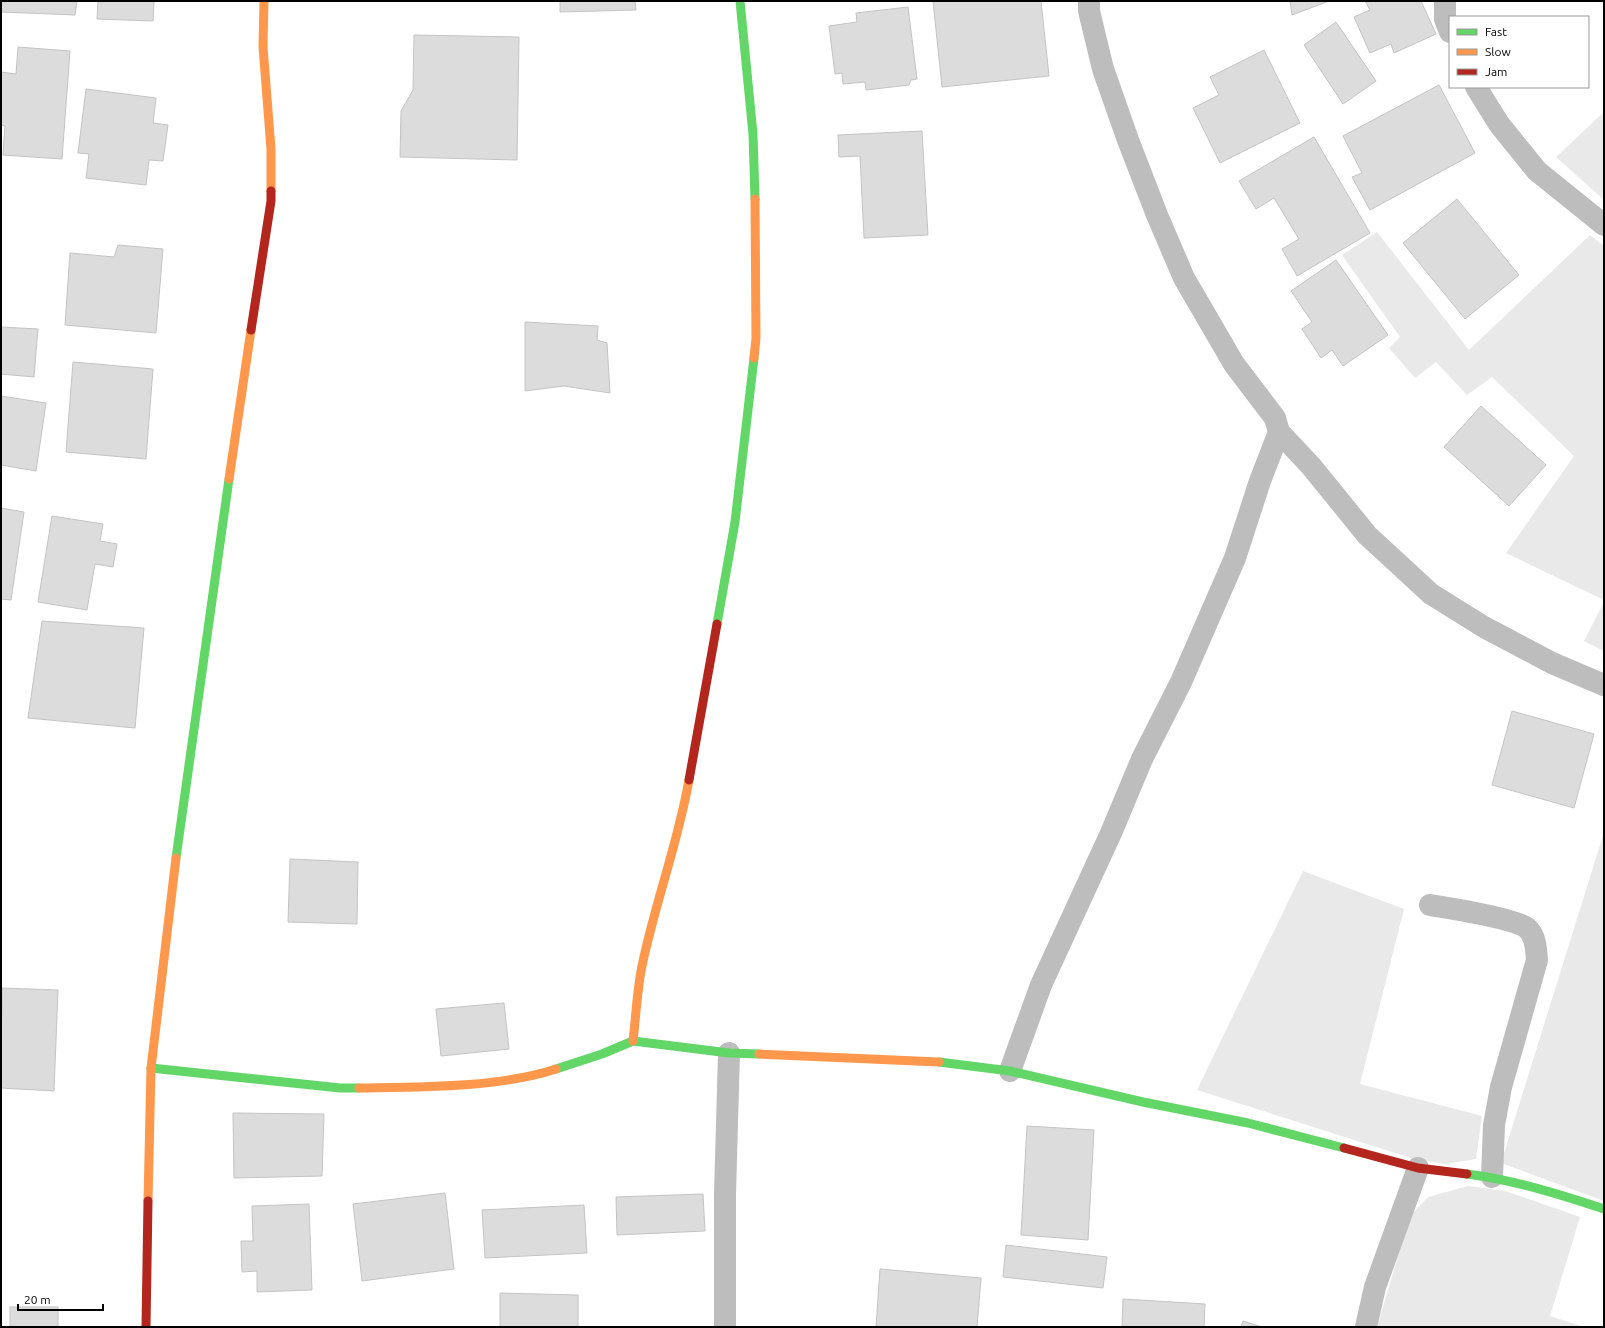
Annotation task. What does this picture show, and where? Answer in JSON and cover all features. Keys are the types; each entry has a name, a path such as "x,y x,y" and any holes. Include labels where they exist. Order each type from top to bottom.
{"street":[{"path":"146,1327 150,1068 169,906 194,724 235,434 271,201 271,149 263,46 264,1"},
{"path":"633,1041 642,967 658,900 685,803 735,522 756,338 756,233 753,134 740,1"},
{"path":"1088,1 1103,69 1157,215 1184,278 1234,364 1275,418 1279,432 1312,466 1367,535 1431,594 1484,627 1552,663 1604,685"},
{"path":"1445,1 1445,19 1449,29"},
{"path":"1477,88 1503,130 1538,171 1604,225"},
{"path":"1010,1071 1041,985 1108,840 1142,759 1181,682 1235,558 1260,481 1279,432"},
{"path":"1430,905 1511,921 1527,928 1533,936 1536,944 1537,960 1501,1086 1494,1125 1492,1178"},
{"path":"150,1068 340,1088 410,1087 478,1083 535,1076 602,1054 633,1041 729,1053 940,1062 1010,1071 1143,1102 1248,1122 1418,1168 1492,1178 1559,1194 1604,1209"},
{"path":"725,1327 725,1194 729,1053"},
{"path":"1366,1327 1376,1287 1418,1168"}],"shaded area":[{"path":"1604,112 1604,200 1556,157"},
{"path":"1377,232 1469,350 1590,235 1604,246 1604,600 1506,553 1574,456 1492,377 1467,395 1436,362 1415,378 1389,348 1400,337 1342,255"},
{"path":"1604,602 1604,651 1584,641"},
{"path":"1604,832 1604,1201 1501,1163"},
{"path":"1303,871 1404,909 1360,1084 1482,1116 1476,1159 1446,1164 1414,1159 1197,1090"},
{"path":"1468,1186 1505,1191 1580,1217 1550,1316 1584,1327 1377,1327 1410,1216 1428,1197"}],"building":[{"path":"1,1 77,1 75,15 1,12"},
{"path":"98,1 154,1 153,21 97,19"},
{"path":"560,1 635,1 636,10 560,12"},
{"path":"933,1 1041,1 1049,76 942,87"},
{"path":"1290,1 1329,1 1292,15"},
{"path":"1365,1 1421,1 1436,34 1394,53 1391,44 1370,53 1354,17 1370,10"},
{"path":"908,7 917,79 911,80 909,85 866,90 865,82 843,84 842,73 835,74 829,26 857,22 856,13"},
{"path":"1336,22 1376,81 1343,104 1304,45"},
{"path":"414,35 519,37 517,160 400,157 401,111 413,90"},
{"path":"18,47 70,51 62,159 3,155 5,126 1,125 1,72 16,74"},
{"path":"1264,50 1300,123 1220,163 1193,108 1219,95 1210,77"},
{"path":"1439,85 1475,153 1370,210 1352,177 1362,173 1343,136"},
{"path":"86,89 156,98 153,123 168,125 163,161 149,160 146,185 86,178 89,154 78,153"},
{"path":"922,131 928,235 864,238 860,156 839,157 838,135"},
{"path":"1314,137 1370,233 1297,276 1282,249 1299,239 1274,198 1256,209 1239,181"},
{"path":"1457,199 1519,275 1465,319 1403,243"},
{"path":"118,245 163,249 156,333 65,325 70,253 114,257"},
{"path":"1336,260 1388,335 1343,366 1332,350 1321,358 1302,329 1312,322 1291,291"},
{"path":"525,322 598,326 597,340 607,343 610,393 564,386 525,391"},
{"path":"1,327 38,329 34,377 1,374"},
{"path":"73,362 153,369 146,459 66,452"},
{"path":"1,396 46,403 36,471 1,465"},
{"path":"1481,406 1546,465 1509,506 1444,447"},
{"path":"1,508 24,512 11,600 1,599"},
{"path":"52,516 103,524 100,541 117,544 113,567 95,564 87,610 38,602"},
{"path":"42,621 144,628 135,728 28,718"},
{"path":"1512,711 1594,734 1574,808 1492,785"},
{"path":"290,859 358,862 357,924 288,922"},
{"path":"2,988 58,990 54,1091 1,1088"},
{"path":"504,1003 509,1049 441,1056 436,1009"},
{"path":"233,1113 324,1114 322,1176 234,1178"},
{"path":"1027,1126 1094,1130 1088,1240 1021,1235"},
{"path":"445,1193 454,1269 362,1281 353,1204"},
{"path":"703,1194 705,1231 617,1235 616,1197"},
{"path":"309,1204 312,1290 257,1292 257,1271 242,1272 241,1241 253,1241 252,1206"},
{"path":"584,1205 587,1253 485,1258 482,1210"},
{"path":"1006,1245 1107,1257 1103,1288 1003,1277"},
{"path":"880,1269 981,1278 977,1327 876,1327"},
{"path":"500,1293 578,1295 578,1327 500,1327"},
{"path":"1123,1299 1205,1304 1204,1327 1122,1327"},
{"path":"10,1307 58,1307 58,1327 10,1327"},
{"path":"1243,1321 1262,1327 1241,1327"}],"traffic: fast":[{"path":"740,1 753,134 755,199"},
{"path":"717,624 735,522 754,358"},
{"path":"176,858 229,479"},
{"path":"556,1069 602,1054 633,1041 729,1053 759,1054"},
{"path":"939,1062 1010,1071 1143,1102 1248,1123 1344,1148"},
{"path":"151,1068 340,1088 359,1088"},
{"path":"1467,1174 1536,1188 1604,1209"}],"traffic: slow":[{"path":"264,1 263,47 271,149 271,191"},
{"path":"754,358 756,338 755,199"},
{"path":"229,479 251,330"},
{"path":"633,1041 642,966 653,919 679,827 689,780"},
{"path":"148,1201 151,1068 176,858"},
{"path":"759,1054 939,1062"},
{"path":"359,1088 433,1087 484,1083 509,1080 556,1069"}],"traffic: jam":[{"path":"251,330 271,201 271,191"},
{"path":"689,780 717,624"},
{"path":"1344,1148 1418,1168 1467,1174"},
{"path":"146,1327 148,1201"}]}
